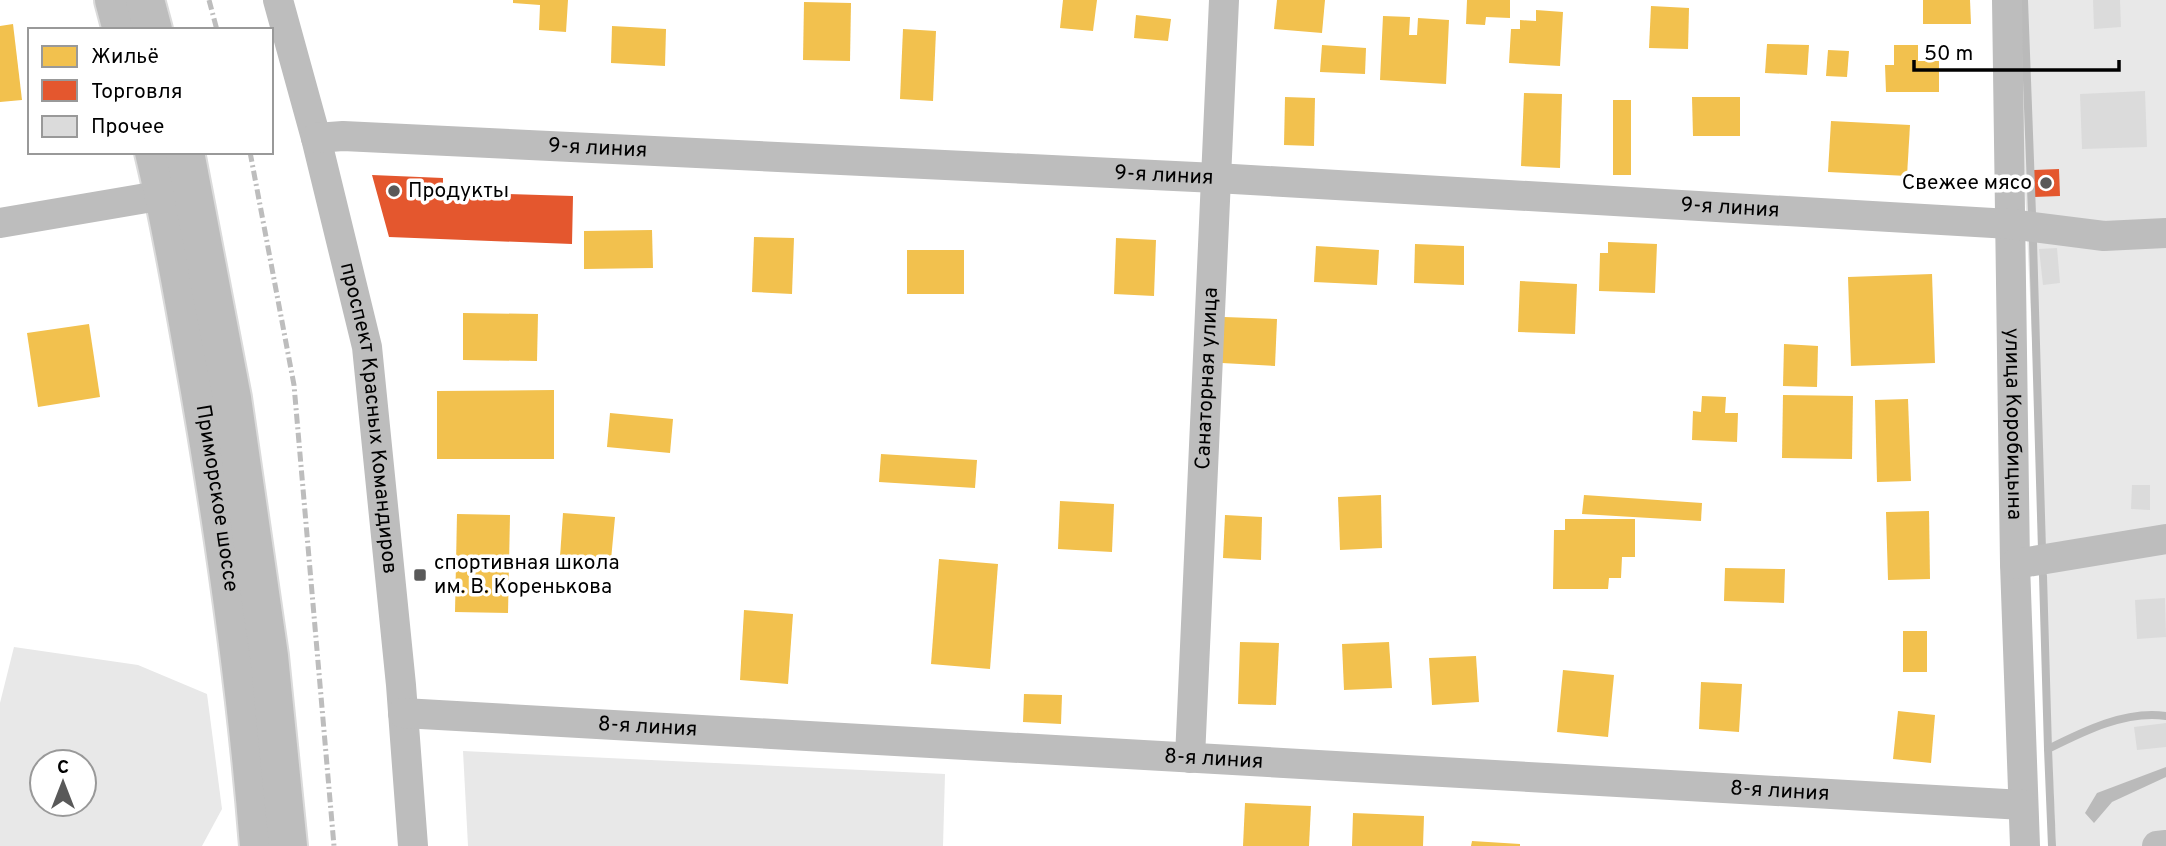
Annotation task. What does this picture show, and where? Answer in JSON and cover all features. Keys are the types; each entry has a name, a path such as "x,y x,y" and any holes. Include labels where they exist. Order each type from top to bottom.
{"highway":[{"path":"114,0 121,28"},
{"path":"145,0 152,28"},
{"name":"Приморское шоссе","path":"154,154 202,402 224,541 259,846"},
{"name":"Приморское шоссе","path":"184,154 236,426 268,656 288,846"}],"street":[{"name":"проспект Красных Командиров","path":"278,0 316,138 368,347 413,846"},
{"name":"Санаторная улица","path":"1189,758 1224,0"},
{"name":"улица Коробицына","path":"2007,0 2015,564 2025,846"},
{"name":"9-я линия","path":"316,138 343,136 1216,178 2010,224 2104,236 2166,233"},
{"path":"0,223 164,195"},
{"path":"2015,564 2166,539"},
{"name":"8-я линия","path":"403,713 2023,805"},
{"path":"2157,846 2166,845"}],"shaded area":[{"path":"2016,0 2166,0 2166,846 2056,846"},
{"path":"14,647 138,665 207,694 222,809 202,846 0,846 0,703"},
{"path":"463,751 945,774 943,846 468,846"},
{"path":"2166,767 2166,777 2112,802 2094,823 2085,813 2097,793"}],"building: Жильё":[{"path":"513,0 568,0 566,32 539,30 540,5 513,3"},
{"path":"1063,0 1097,0 1093,31 1060,28"},
{"path":"1277,0 1325,0 1322,33 1274,29"},
{"path":"1467,0 1510,0 1510,18 1486,17 1485,25 1466,24"},
{"path":"1923,0 1970,0 1971,24 1923,24"},
{"path":"804,2 851,3 850,61 803,60"},
{"path":"1651,6 1689,8 1688,49 1649,48"},
{"path":"1536,10 1563,12 1560,66 1509,63 1511,29 1520,29 1520,20 1536,21"},
{"path":"1136,15 1171,19 1168,41 1134,38"},
{"path":"1383,16 1410,17 1409,35 1417,35 1418,18 1449,20 1446,84 1380,80"},
{"path":"13,24 22,100 0,102 0,26"},
{"path":"612,26 666,29 665,66 611,63"},
{"path":"903,29 936,31 933,101 900,99"},
{"path":"1767,44 1809,45 1807,75 1765,73"},
{"path":"1322,45 1366,48 1365,74 1320,72"},
{"path":"1894,45 1918,45 1918,61 1939,61 1939,92 1886,92 1885,65 1894,65"},
{"path":"1828,50 1849,51 1847,77 1826,76"},
{"path":"1524,93 1562,94 1560,168 1521,166"},
{"path":"1285,97 1315,98 1314,146 1284,145"},
{"path":"1692,97 1740,97 1740,136 1693,136"},
{"path":"1613,100 1631,100 1631,175 1613,175"},
{"path":"1831,121 1910,125 1907,176 1828,172"},
{"path":"652,230 653,268 584,269 584,231"},
{"path":"754,237 794,238 792,294 752,292"},
{"path":"1116,238 1156,240 1154,296 1114,294"},
{"path":"1608,242 1657,244 1655,293 1599,291 1600,253 1608,253"},
{"path":"1415,244 1464,246 1464,285 1414,283"},
{"path":"1316,246 1379,250 1377,285 1314,282"},
{"path":"907,250 964,250 964,294 907,294"},
{"path":"1932,274 1935,363 1851,366 1848,277"},
{"path":"1520,281 1577,284 1575,334 1518,332"},
{"path":"463,313 538,314 537,361 463,360"},
{"path":"1224,317 1277,319 1275,366 1222,363"},
{"path":"89,324 100,397 38,407 27,333"},
{"path":"1784,344 1818,346 1817,387 1783,386"},
{"path":"554,390 554,459 437,459 437,391"},
{"path":"1783,395 1853,396 1852,459 1782,458"},
{"path":"1702,396 1726,397 1725,413 1738,413 1737,442 1692,440 1693,411 1701,412"},
{"path":"1908,399 1911,481 1877,482 1875,400"},
{"path":"610,413 673,419 670,453 607,447"},
{"path":"881,454 977,460 975,488 879,482"},
{"path":"1381,495 1382,548 1340,550 1338,497"},
{"path":"1584,495 1702,503 1701,521 1582,514"},
{"path":"1060,501 1114,504 1112,552 1058,549"},
{"path":"1929,511 1930,579 1888,580 1886,512"},
{"path":"563,513 615,517 611,560 560,557"},
{"path":"457,514 510,515 508,613 455,612"},
{"path":"1225,515 1262,517 1261,560 1223,558"},
{"path":"1565,519 1635,519 1635,557 1622,557 1621,578 1609,578 1608,589 1553,589 1554,530 1565,530"},
{"path":"939,559 998,564 990,669 931,664"},
{"path":"1725,568 1785,569 1784,603 1724,601"},
{"path":"744,610 793,614 788,684 740,680"},
{"path":"1903,631 1927,631 1927,672 1903,672"},
{"path":"1240,642 1279,643 1276,705 1238,704"},
{"path":"1389,642 1392,688 1344,690 1342,644"},
{"path":"1476,656 1479,702 1432,705 1429,658"},
{"path":"1563,670 1614,675 1608,737 1557,732"},
{"path":"1701,682 1742,684 1739,732 1699,729"},
{"path":"1024,694 1062,695 1061,724 1023,722"},
{"path":"1898,711 1935,715 1931,763 1893,759"},
{"path":"1245,803 1311,806 1309,846 1243,846"},
{"path":"1353,813 1424,816 1423,846 1352,846"},
{"path":"1472,841 1520,844 1520,846 1471,846"}],"building: Торговля":[{"path":"2059,169 2060,196 2034,197 2034,170"},
{"path":"372,175 443,178 443,192 573,196 572,244 389,237"}],"building: Прочее":[{"path":"2093,0 2120,0 2121,27 2094,29"},
{"path":"2145,91 2147,147 2082,149 2080,94"},
{"path":"2057,248 2060,283 2043,285 2039,249"},
{"path":"2132,485 2150,485 2150,510 2131,509"},
{"path":"2165,598 2166,637 2137,639 2135,600"},
{"path":"2166,723 2166,747 2137,750 2134,727"}],"waterway":[{"path":"2024,0 2032,214"},
{"path":"2033,241 2042,550"},
{"path":"2043,576 2048,749"},
{"path":"2052,846 2048,749 2091,729 2121,719 2166,716"}],"railway":[{"path":"209,0 216,28"},
{"path":"250,154 294,385 334,846"}],"place":[{"name":"Свежее мясо","path":"2046,183"},
{"name":"Продукты","path":"394,191"},
{"name":"спортивная школа им. В. Коренькова","path":"420,575"}]}
